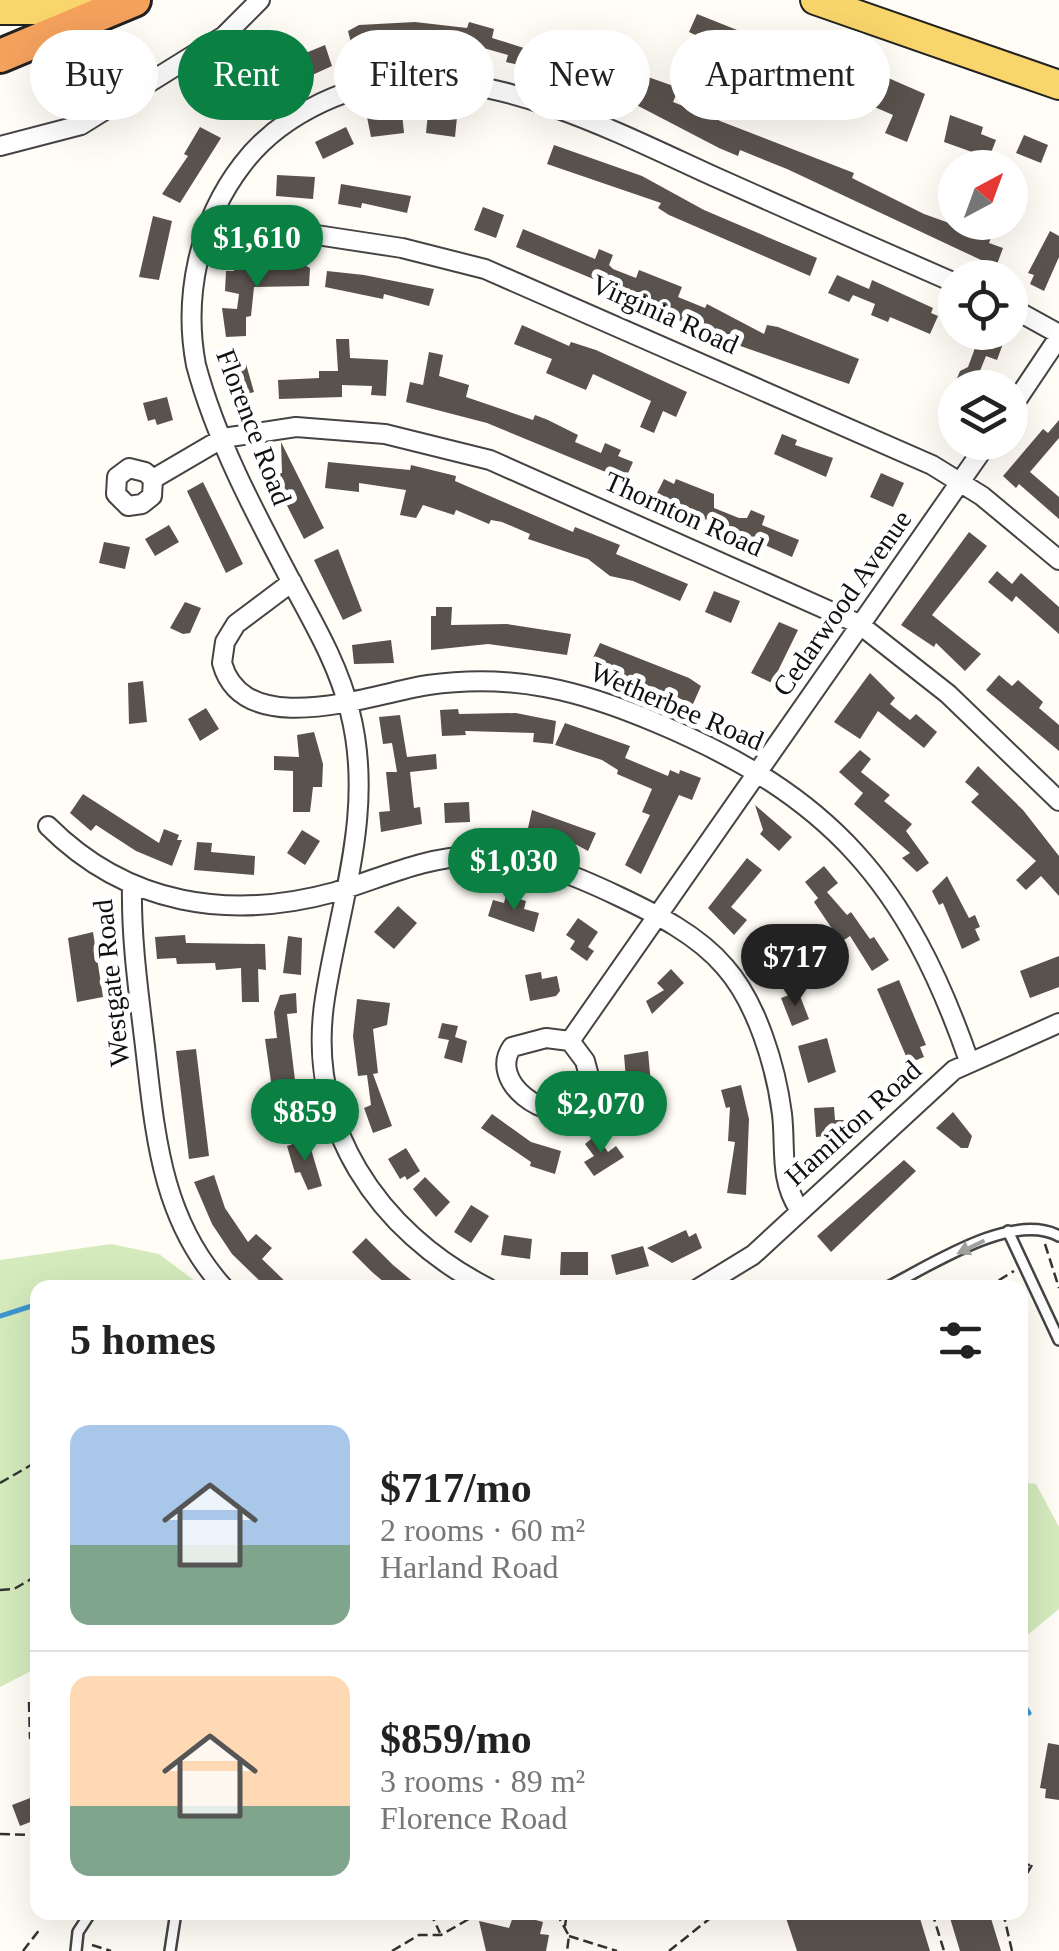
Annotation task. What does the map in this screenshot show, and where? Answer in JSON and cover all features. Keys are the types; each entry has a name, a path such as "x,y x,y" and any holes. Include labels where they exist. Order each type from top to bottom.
{"highway":[{"path":"0,40 86,0"},
{"path":"0,56 134,0"}],"main road":[{"path":"0,10 34,10 86,0"},
{"path":"816,0 1059,86"}],"street":[{"path":"0,146 81,125 224,36 260,0"},
{"name":"Florence Road","path":"474,1280 435,1258 391,1219 362,1176 339,1128 325,1066 322,1024 348,888 358,775 348,702 329,651 223,438 200,380 192,339 195,272 207,229 246,159 296,117 382,83 440,81 583,120 938,276"},
{"name":"Virginia Road","path":"207,229 297,232 402,248 485,268 885,443 960,481 1059,560"},
{"path":"1028,317 1059,336 1028,383"},
{"name":"Thornton Road","path":"223,438 286,428 355,429 472,454 552,486 859,624 948,694 1059,801"},
{"path":"153,479 223,438"},
{"name":"Cedarwood Avenue","path":"570,1041 975,460"},
{"name":"Wetherbee Road","path":"292,582 246,615 229,634 222,652 224,672 245,693 280,707 303,709 460,681 541,684 625,709 758,770 826,824 887,890 935,972 970,1061"},
{"name":"Westgate Road","path":"48,826 89,861 132,886 133,941 163,1175 187,1239 218,1280"},
{"path":"132,886 185,902 229,907 284,902 348,888 431,861 500,857 574,877 657,916 720,960 742,992 776,1084 784,1176 799,1210"},
{"name":"Hamilton Road","path":"712,1280 754,1255 929,1090 970,1061 1059,1023"},
{"path":"570,1041 588,1069 592,1093 581,1108 555,1114 525,1096 511,1080 505,1062 520,1042 570,1041"}],"lane":[{"path":"903,1280 1008,1231 1044,1228 1059,1236"},
{"path":"1008,1231 1059,1340"},
{"path":"76,1946 87,1920"},
{"path":"170,1951 175,1920"}],"path":[{"path":"1043,1238 1059,1288"},
{"path":"1002,1280 1025,1268"},
{"path":"0,1482 30,1465"},
{"path":"0,1590 30,1579"},
{"path":"29,1702 30,1738"},
{"path":"0,1834 30,1835"},
{"path":"1028,1865 1032,1865"},
{"path":"1028,1868 1032,1865"},
{"path":"1028,1872 1032,1865"},
{"path":"434,1920 441,1935"},
{"path":"392,1951 419,1935 441,1935 467,1920"},
{"path":"561,1920 569,1936 567,1951"},
{"path":"565,1926 566,1920"},
{"path":"669,1951 708,1920"},
{"path":"934,1920 944,1951"},
{"path":"1004,1920 1012,1951"},
{"path":"23,1951 40,1929"},
{"path":"569,1936 616,1951"},
{"path":"76,1946 111,1951"}],"green space":[{"path":"111,1244 159,1254 194,1280 30,1280 30,1672 0,1687 0,1260"},
{"path":"1028,1483 1036,1484 1059,1527 1059,1609 1028,1634"}],"building":[{"path":"697,14 737,30 690,30"},
{"path":"415,22 467,28 469,22 494,29 350,30 359,25"},
{"path":"494,39 514,45 514,64 506,62 508,55 494,51"},
{"path":"325,45 332,66 314,74 314,50"},
{"path":"650,78 670,85 670,120 718,120 854,173 852,178 938,219 938,240 787,169 740,150 738,156 650,112"},
{"path":"890,79 925,94 907,142 885,133 893,115"},
{"path":"950,115 983,127 981,134 996,140 992,150 966,150 944,142"},
{"path":"368,120 403,120 404,133 371,137"},
{"path":"427,120 457,120 455,137 426,133"},
{"path":"200,127 221,138 180,203 162,194 188,156 184,154"},
{"path":"346,127 354,144 323,159 315,142"},
{"path":"1024,135 1048,145 1041,163 1028,158 1028,150 1017,150"},
{"path":"554,145 642,176 704,210 817,258 810,276 669,215 658,208 661,203 547,164"},
{"path":"277,175 315,177 313,199 276,196"},
{"path":"341,184 411,196 407,213 362,203 361,208 338,204"},
{"path":"483,207 504,215 496,238 474,230"},
{"path":"153,216 172,221 159,280 139,277"},
{"path":"523,229 595,259 599,249 613,255 609,265 613,269 636,278 639,270 682,287 678,297 705,308 707,304 764,334 767,325 778,327 859,359 849,384 723,340 674,318 661,307 516,247"},
{"path":"1050,231 1059,236 1059,257 1044,291 1030,284 1034,275 1028,273"},
{"path":"938,240 990,240 989,243 1003,248 999,260 981,260"},
{"path":"235,264 306,266 310,268 309,286 254,287 251,316 246,317 246,336 226,337 222,308 237,309 239,294 225,291 226,271 234,271"},
{"path":"327,271 434,289 429,306 384,294 383,299 325,287"},
{"path":"837,275 869,289 872,280 933,308 931,313 938,316 930,334 890,317 888,322 871,315 875,304 853,295 849,302 828,293"},
{"path":"522,325 569,346 571,342 596,350 687,392 676,417 663,411 654,433 640,427 651,401 593,374 586,390 546,373 552,359 514,344"},
{"path":"336,339 349,339 350,358 388,360 386,396 371,395 372,386 342,385 342,397 279,399 278,380 319,378 319,371 338,371"},
{"path":"974,350 1001,350 997,360 986,356 980,370 962,370 968,367"},
{"path":"429,352 443,355 439,376 469,385 466,397 533,420 535,415 548,420 578,435 575,442 601,453 605,443 621,450 618,456 633,462 625,480 487,423 406,402 410,382 423,385"},
{"path":"246,364 254,392 239,396 228,369"},
{"path":"167,397 173,420 157,425 155,419 148,421 143,403"},
{"path":"1059,420 1059,438 1030,472 1059,497 1059,519 1019,484 1016,488 1003,476 1017,460 1028,460 1028,447 1043,429 1048,433"},
{"path":"782,434 797,440 795,445 833,458 826,477 774,454"},
{"path":"281,442 324,528 304,539 271,474 282,473"},
{"path":"328,462 410,470 411,465 456,476 455,481 573,532 575,527 620,545 616,554 688,584 680,601 633,581 610,576 588,559 528,539 530,534 502,522 491,520 489,524 456,510 454,515 423,505 416,518 400,515 406,490 359,483 359,492 325,488"},
{"path":"881,473 904,483 893,507 870,497"},
{"path":"664,479 674,484 676,479 714,494 714,508 739,518 747,518 751,510 765,516 762,525 799,540 792,557 706,519 701,524 688,519 690,513 655,497"},
{"path":"203,482 243,564 226,573 187,491"},
{"path":"169,525 179,542 155,556 145,539"},
{"path":"969,532 987,546 932,615 981,654 965,671 936,643 934,647 901,625"},
{"path":"104,542 130,547 125,569 99,563"},
{"path":"338,549 362,611 343,620 314,560"},
{"path":"997,571 1012,584 1021,573 1059,607 1059,634 1016,596 1012,602 988,582"},
{"path":"714,591 740,601 731,623 705,612"},
{"path":"185,602 201,608 190,633 183,634 170,628"},
{"path":"436,607 452,607 451,625 507,624 571,634 567,655 488,644 431,650 431,616 436,616"},
{"path":"779,622 798,630 772,683 751,673"},
{"path":"391,640 394,663 354,664 352,645"},
{"path":"600,643 689,678 701,686 693,704 591,662"},
{"path":"870,673 895,698 890,704 910,720 916,714 937,732 924,748 878,711 860,739 834,722"},
{"path":"999,675 1012,686 1018,680 1043,702 1039,708 1059,725 1059,751 986,690"},
{"path":"143,681 147,722 129,724 128,683"},
{"path":"206,708 219,729 200,741 188,719"},
{"path":"458,709 459,714 516,713 556,721 553,744 533,742 534,733 465,731 466,735 442,736 440,710"},
{"path":"400,715 407,757 436,754 437,769 410,772 414,808 420,807 422,824 381,832 379,812 390,811 386,772 397,772 392,743 383,744 379,717"},
{"path":"565,723 630,746 625,758 668,776 670,770 679,774 680,770 701,778 692,800 679,795 641,874 625,865 650,815 642,812 652,789 617,774 618,770 602,760 555,745"},
{"path":"314,732 323,764 322,787 313,787 310,812 293,812 293,771 274,770 274,756 299,757 297,735"},
{"path":"860,750 871,759 861,772 890,795 884,801 912,824 906,831 929,863 917,872 902,858 910,853 854,804 863,793 839,772"},
{"path":"978,766 1023,810 1059,856 1059,896 1041,876 1026,890 1016,880 1036,861 971,802 979,794 965,782"},
{"path":"83,794 159,843 164,829 179,835 177,840 182,840 172,866 136,851 96,825 91,831 70,813"},
{"path":"469,802 470,822 445,823 444,803"},
{"path":"755,805 792,837 779,851 760,834 763,830"},
{"path":"532,810 596,833 588,851 564,838 528,828"},
{"path":"302,830 320,841 305,865 287,853"},
{"path":"197,842 212,843 211,852 255,856 254,875 194,870"},
{"path":"747,858 762,870 731,907 747,920 734,935 708,908"},
{"path":"824,866 838,883 827,892 847,915 851,912 870,939 874,937 889,960 872,971 850,936 841,942 814,902 818,898 805,882"},
{"path":"947,876 969,918 975,915 980,927 975,929 980,940 962,949 943,903 939,905 932,891"},
{"path":"506,895 526,901 524,909 539,913 534,932 488,916 493,900 504,903"},
{"path":"398,906 417,923 394,949 374,932"},
{"path":"578,918 598,932 588,947 594,951 587,961 570,949 575,941 566,935"},
{"path":"93,932 103,997 77,1002 68,938"},
{"path":"185,935 186,943 265,944 266,970 258,969 259,1002 242,1002 241,968 216,970 215,963 177,964 176,958 157,959 155,937"},
{"path":"288,936 302,938 301,975 283,973"},
{"path":"1059,956 1059,987 1030,998 1020,971"},
{"path":"671,969 684,983 652,1014 646,1001 664,990 657,983"},
{"path":"541,972 542,979 557,976 560,991 556,996 530,1001 525,975"},
{"path":"899,980 926,1045 920,1047 924,1057 909,1063 877,989"},
{"path":"296,993 297,1013 287,1014 299,1113 276,1117 265,1039 277,1038 274,1012 280,995"},
{"path":"792,994 794,998 800,996 809,1019 792,1026 781,998"},
{"path":"357,999 390,1003 387,1025 373,1029 378,1073 373,1074 392,1126 373,1133 364,1108 371,1105 367,1075 358,1076 353,1036"},
{"path":"442,1023 458,1026 455,1037 467,1041 462,1063 444,1058 449,1040 438,1038"},
{"path":"827,1038 836,1072 808,1083 798,1046"},
{"path":"196,1049 209,1156 189,1159 176,1051"},
{"path":"648,1051 651,1085 644,1086 646,1102 628,1103 624,1055"},
{"path":"741,1085 749,1119 746,1195 727,1193 735,1142 728,1141 730,1107 726,1108 721,1090"},
{"path":"834,1107 835,1120 844,1120 846,1134 816,1137 814,1108"},
{"path":"953,1112 972,1136 968,1148 961,1148 936,1128"},
{"path":"492,1114 531,1142 561,1151 555,1174 530,1166 531,1162 481,1128"},
{"path":"596,1135 608,1152 616,1146 624,1157 594,1176 584,1162 594,1156 585,1144"},
{"path":"308,1139 322,1186 308,1190 300,1172 295,1173 287,1146"},
{"path":"406,1148 420,1171 407,1180 405,1176 400,1179 388,1159"},
{"path":"904,1160 916,1171 831,1252 817,1236"},
{"path":"214,1175 225,1208 248,1242 256,1234 272,1248 262,1259 284,1280 259,1280 232,1254 212,1224 194,1182"},
{"path":"425,1177 450,1202 436,1217 413,1189"},
{"path":"471,1205 489,1216 471,1243 454,1232"},
{"path":"686,1230 689,1237 696,1233 702,1248 672,1263 647,1248"},
{"path":"504,1235 532,1239 530,1259 501,1255"},
{"path":"366,1238 411,1280 382,1280 352,1252"},
{"path":"643,1246 649,1266 616,1275 611,1255"},
{"path":"561,1252 588,1252 588,1275 560,1275"},
{"path":"1048,1743 1059,1745 1059,1800 1045,1798 1046,1789 1040,1788"},
{"path":"30,1798 30,1822 20,1826 12,1805"},
{"path":"512,1920 543,1922 540,1934 549,1935 546,1951 486,1951 479,1921 509,1928"},
{"path":"787,1920 920,1920 930,1951 797,1951"},
{"path":"951,1920 991,1920 1001,1951 960,1951"}],"waterway":[{"path":"0,1316 30,1307"}]}
